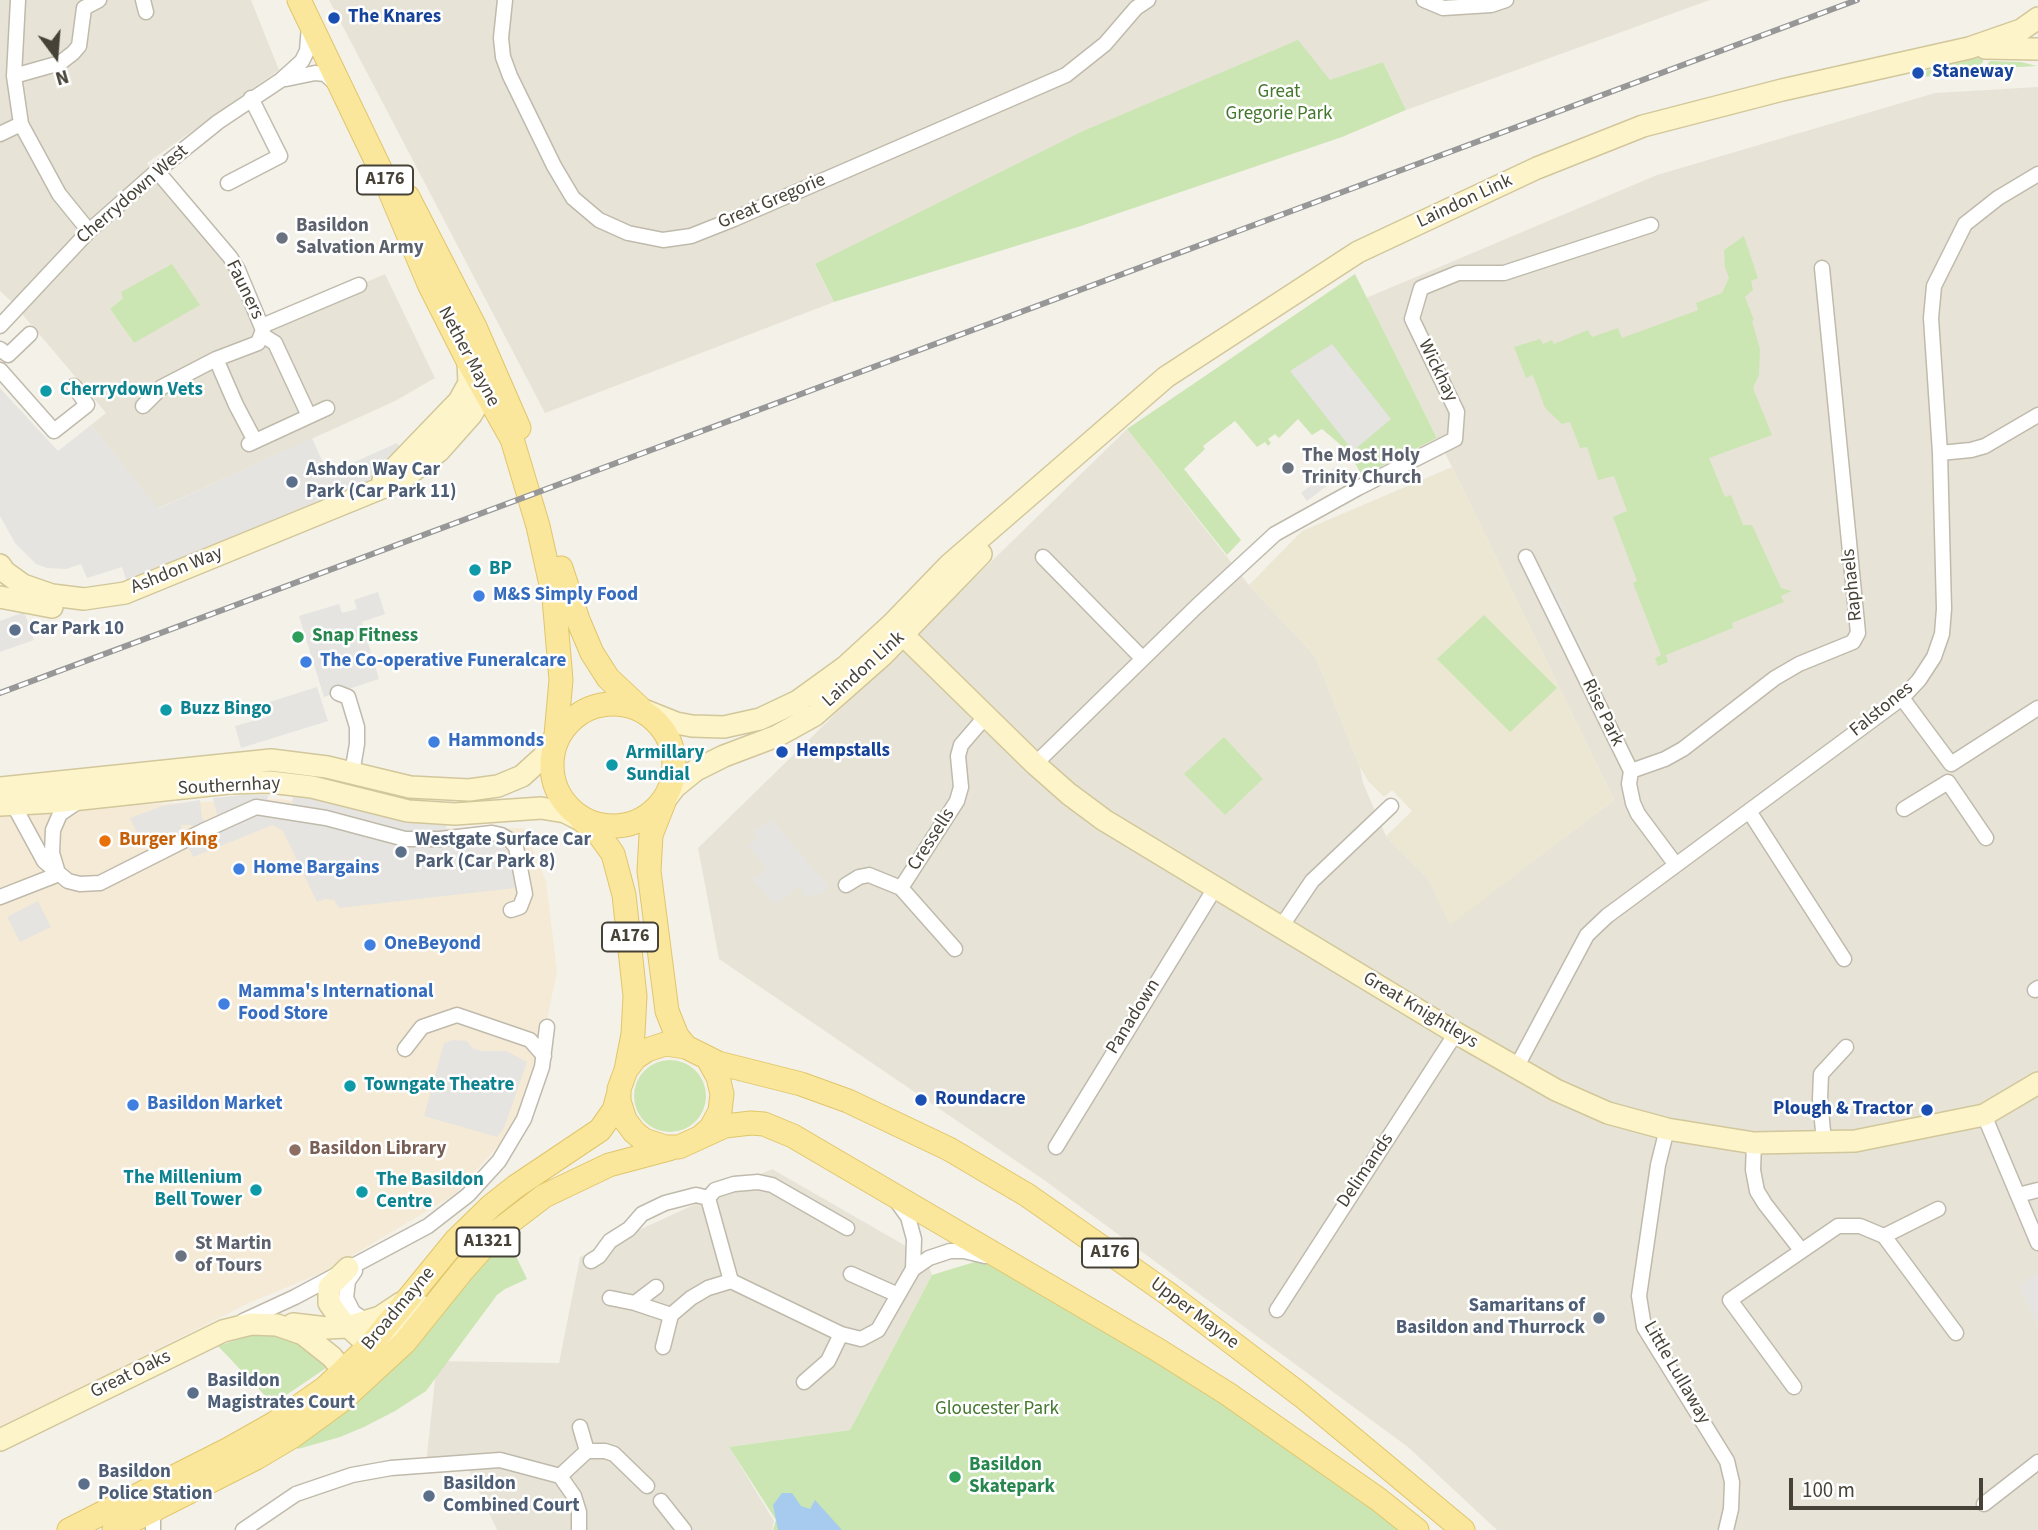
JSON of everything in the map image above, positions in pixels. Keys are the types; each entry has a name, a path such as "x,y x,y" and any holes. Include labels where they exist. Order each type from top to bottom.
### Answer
{"main road":[{"name":"Nether Mayne","path":"306,6 429,284 512,439 523,471 554,598 561,680 556,735"},
{"name":"Nether Mayne","path":"306,6 480,337 515,416 566,585 585,638 608,678 641,709"},
{"path":"556,735 571,719 590,707 617,703 641,709"},
{"name":"A176","path":"641,709 658,724 671,746 672,782 651,835 649,871 667,1011 677,1036 686,1047"},
{"name":"A176","path":"556,735 552,754 555,783 564,803 598,833 613,854 624,895 635,996 633,1034 619,1101 625,1120 634,1132 654,1144 689,1142"},
{"path":"579,819 603,825 626,824 650,813 665,800"},
{"path":"623,1079 635,1058 647,1050 665,1044 686,1047"},
{"name":"Upper Mayne","path":"686,1047 731,1067 801,1084 848,1101 927,1138 993,1174 1146,1278 1246,1352 1463,1530"},
{"path":"689,1142 711,1128 720,1111 722,1094 718,1077 708,1059"},
{"name":"Broadmayne","path":"69,1530 255,1435 290,1414 344,1372 371,1344 456,1240 491,1206 600,1130 614,1110 623,1079"},
{"path":"689,1142 725,1126 751,1123 764,1124 793,1136 1158,1350 1228,1394 1349,1478 1417,1530"},
{"name":"Broadmayne","path":"115,1530 274,1447 341,1401 405,1342 481,1249 523,1211 562,1186 609,1165 689,1142"}],"street":[{"path":"18,0 14,75 21,124 59,194 89,230"},
{"path":"14,75 60,63 73,53 79,46 84,8 99,0"},
{"name":"Great Gregorie","path":"505,0 501,38 503,57 554,166 573,198 599,220 628,233 663,240 691,236 734,219 1066,75 1105,44 1137,3"},
{"path":"1424,0 1443,8 1491,5 1506,0"},
{"name":"Cherrydown West","path":"0,326 89,230 157,171 251,98 281,80 302,61 307,51 310,32 306,6"},
{"name":"Laindon Link","path":"641,709 667,720 692,726 724,727 760,719 798,701 897,629 984,551 1030,496 1062,466 1166,377 1358,252 1537,168 1643,127 1782,90 1969,48 2021,30 2038,18"},
{"name":"Laindon Link","path":"1969,48 2038,49"},
{"name":"Cherrydown West","path":"281,80 303,74 325,74 333,80 347,100"},
{"path":"228,183 280,156 251,98"},
{"path":"0,134 21,124"},
{"name":"Fauners","path":"143,406 162,387 216,359 258,343 262,331 230,257 157,171"},
{"name":"Falstones","path":"1516,1068 1587,934 1902,698 1919,680 1934,657 1942,634 1944,609 1940,453 1931,318 1934,286 1965,224 1998,198 2038,174"},
{"name":"Wickhay","path":"1035,764 1142,658 1275,534 1455,439 1457,412 1412,318 1420,288 1458,273 1504,273 1651,225"},
{"path":"437,257 447,295 482,369 485,392"},
{"name":"Raphaels","path":"1631,771 1665,759 1683,749 1775,678 1799,664 1853,642 1858,632 1822,268"},
{"path":"309,416 275,343 262,331 359,285"},
{"path":"3,356 30,334"},
{"path":"216,359 251,443 327,408"},
{"name":"Ashdon Way","path":"355,498 384,479 453,410 469,383 468,361"},
{"path":"0,370 54,431 87,405 74,386"},
{"name":"Ashdon Way","path":"0,565 23,585 52,595 84,599 125,593 389,485 424,464 439,450 471,415 485,392"},
{"path":"471,415 486,407 499,415"},
{"path":"1940,453 1985,446 2038,415"},
{"path":"1043,557 1142,658"},
{"name":"Rise Park","path":"1526,557 1631,771 1629,784 1638,814 1676,865"},
{"path":"0,597 55,608 72,608 97,604 125,593"},
{"name":"Laindon Link","path":"665,800 696,770 777,736 815,715 845,690 897,629"},
{"name":"Great Knightleys","path":"897,629 1035,764 1104,820 1456,1034 1556,1090 1608,1113 1667,1129 1754,1143 1855,1141 1984,1115 2038,1083"},
{"path":"346,693 358,735 352,773"},
{"path":"1902,698 1951,764 1948,782 1986,838"},
{"path":"1951,764 2038,708"},
{"name":"Cressells","path":"901,888 957,802 961,787 958,756 961,745 986,716"},
{"name":"Southernhay","path":"4,799 26,786 271,760 309,764 427,789 484,789 511,781 533,767 543,757 556,735"},
{"name":"Southernhay","path":"352,773 356,784 362,788 411,804 455,814"},
{"name":"Southernhay","path":"4,799 91,798 229,783 279,782 312,787 408,811 455,814 541,808 565,812 579,819"},
{"path":"1904,809 1948,782"},
{"path":"59,874 54,863 51,841 56,822 66,809 91,798"},
{"path":"4,799 38,852 68,881 80,884 100,883 210,827 257,807 326,818 405,839 440,839 492,833 510,840 516,848 521,868 525,894 520,907 511,910"},
{"path":"1281,927 1312,881 1391,806"},
{"path":"1749,811 1844,959"},
{"path":"0,897 59,874"},
{"name":"Cressells","path":"846,885 859,877 869,875 901,888 955,949"},
{"name":"Panadown","path":"1056,1147 1215,888"},
{"path":"405,1049 422,1027 457,1015 530,1040 544,1056"},
{"path":"223,1331 295,1297 428,1226 485,1177 510,1144 524,1119 535,1092 544,1056 547,1027"},
{"name":"Delimands","path":"1277,1310 1456,1034"},
{"path":"1824,1142 1820,1099 1821,1074 1846,1047"},
{"path":"1984,1115 2038,1243"},
{"name":"Little Lullaway","path":"1667,1129 1658,1165 1639,1296 1644,1327 1727,1461 1732,1496 1726,1530"},
{"path":"1754,1143 1753,1170 1757,1191 1801,1250"},
{"path":"708,1198 715,1190 724,1186 758,1182 772,1185 847,1228"},
{"path":"663,1347 671,1315 708,1288 731,1281 841,1334 861,1339 875,1333 913,1269 914,1239 908,1217 884,1190"},
{"path":"2018,1195 2038,1190"},
{"path":"591,1261 599,1256 610,1241 629,1229 642,1214 665,1203 696,1195 708,1198"},
{"path":"708,1198 731,1281"},
{"path":"1884,1236 1938,1209"},
{"path":"1794,1387 1730,1300 1838,1226 1860,1226 1884,1236 1956,1334"},
{"path":"348,1268 332,1282 328,1292 331,1307 360,1339 371,1344 381,1344 397,1334 447,1279 481,1249"},
{"path":"372,1320 362,1318 354,1312 346,1298 346,1286 356,1269 381,1251"},
{"path":"913,1269 940,1253 964,1251 985,1256 1025,1272"},
{"path":"851,1274 898,1295"},
{"path":"635,1303 656,1287"},
{"name":"Great Oaks","path":"0,1440 223,1331 266,1323 347,1327 372,1320 397,1307 416,1289"},
{"path":"610,1298 671,1315"},
{"name":"Great Oaks","path":"266,1323 289,1327 303,1334 332,1357 344,1372"},
{"path":"804,1382 828,1361 841,1334"},
{"path":"341,1401 348,1389 344,1372"},
{"path":"580,1427 587,1451"},
{"path":"559,1476 587,1451 605,1451 614,1454 647,1486"},
{"path":"243,1530 296,1494 352,1475 391,1468 500,1460 559,1476 574,1496 579,1512 579,1530"},
{"path":"1984,1504 2038,1462"},
{"path":"661,1501 684,1530"},
{"path":"153,1530 153,1518 164,1505"},
{"path":"115,1530 134,1527 141,1530"}],"shaded area":[{"path":"0,0 251,0 279,70 147,163 233,267 255,330 385,274 435,378 395,401 157,509 91,425 106,413 0,291","holes":["123,298 134,343 110,309"]},
{"path":"329,0 1710,0 1406,110 1383,62 815,265 834,302 545,413"},
{"path":"2038,87 2038,1530 1497,1530 1408,1447 1044,1180 719,959 698,848 1127,429 1249,585 1316,657 1360,767 1363,783 1386,836 1428,878 1450,924 1614,800 1452,467 1366,298 1657,175 1935,93"},
{"path":"1332,344 1391,419 1353,451 1290,371"},
{"name":"Ashdon Way Car Park (Car Park 11)","path":"0,388 58,451 91,425 158,509 312,438 328,474 397,443 405,453 356,488 128,585 122,567 87,578 81,564 66,569 47,568 36,564 15,543 0,516"},
{"path":"1335,467 1341,475 1307,501 1301,493"},
{"path":"1452,467 1614,800 1450,925 1428,878 1386,836 1412,811 1392,790 1384,797 1368,781 1316,657 1249,585 1302,531"},
{"path":"1552,582 1587,660 1582,667 1548,590"},
{"path":"378,592 385,614 362,622 379,679 324,697 299,616 339,604 342,613 357,609 354,600"},
{"name":"Car Park 10","path":"24,612 34,640 0,652 0,621"},
{"name":"Buzz Bingo","path":"317,687 328,721 241,748 235,726 267,717 263,704"},
{"name":"Westgate Surface Car Park (Car Park 8)","path":"268,795 267,804 292,807 293,795 405,821 446,824 447,846 491,841 501,843 511,856 515,888 339,908 334,900 317,902 283,831 273,825 193,857 183,836 192,829 191,825 181,825 183,834 144,848 130,818 163,806 200,800 202,818 206,823 218,819 213,798"},
{"path":"281,799 427,828 524,828 546,881 557,971 544,1035 530,1084 509,1134 454,1195 328,1270 249,1303 0,1428 0,810"},
{"path":"771,819 829,887 821,894 806,896 798,886 779,902 773,903 752,880 767,868 748,846 758,838 753,832"},
{"path":"38,901 51,927 20,942 7,917"},
{"path":"453,1040 467,1041 472,1048 482,1051 506,1051 527,1062 504,1128 497,1137 424,1116 444,1043"},
{"path":"772,1169 925,1257 932,1275 850,1430 729,1447 774,1521 772,1530 497,1530 470,1472 459,1461 426,1465 437,1361 559,1363 580,1257"},
{"path":"2036,1273 2038,1277 2038,1327 2019,1286"}],"green space":[{"name":"Great Gregorie Park","path":"1298,40 1330,80 1383,62 1406,110 1342,137 1081,226 834,302 815,264 1083,131"},
{"path":"1983,57 1983,62 1974,71 1924,77 1923,72 1960,59"},
{"path":"1990,61 2021,62 2037,66 1983,69"},
{"path":"1744,236 1758,278 1751,281 1753,290 1745,297 1754,320 1752,321 1760,349 1759,375 1753,388 1772,435 1709,458 1725,497 1731,495 1743,525 1752,525 1781,588 1792,591 1781,596 1784,602 1732,623 1733,628 1666,655 1668,662 1658,666 1655,658 1661,655 1633,583 1637,581 1613,517 1627,511 1614,476 1598,480 1587,447 1580,448 1570,422 1562,424 1545,408 1533,375 1526,378 1514,347 1540,339 1543,344 1552,340 1554,344 1588,330 1592,337 1618,328 1622,338 1698,310 1696,303 1722,293 1729,278 1724,250"},
{"path":"172,264 200,305 134,343 110,309 123,298 121,292"},
{"path":"1355,274 1437,438 1362,476 1349,452 1322,429 1312,435 1298,419 1279,438 1275,434 1268,439 1271,443 1268,446 1265,442 1257,447 1235,421 1203,446 1205,449 1184,469 1241,540 1227,555 1127,429"},
{"path":"1484,615 1557,688 1510,732 1437,659"},
{"path":"1224,737 1263,779 1225,815 1184,774"},
{"path":"670,1060 690,1066 700,1076 706,1096 700,1116 690,1126 670,1132 650,1126 640,1116 634,1096 640,1076 650,1066"},
{"path":"512,1226 514,1252 527,1279 497,1295 426,1391 364,1427 298,1449 292,1440"},
{"name":"Gloucester Park","path":"981,1260 1153,1353 1406,1530 773,1530 776,1520 729,1447 850,1430 932,1275"},
{"path":"261,1332 302,1341 329,1366 273,1404 218,1346"}],"water":[{"path":"782,1493 792,1493 801,1506 810,1509 815,1500 842,1530 778,1530 773,1505"}],"railway":[{"path":"0,693 1857,0"}],"place":[{"name":"The Knares","path":"334,18"},
{"name":"Staneway","path":"1918,73"},
{"name":"Basildon Salvation Army","path":"282,238"},
{"name":"Cherrydown Vets","path":"46,391"},
{"name":"The Most Holy Trinity Church","path":"1288,468"},
{"name":"Ashdon Way Car Park (Car Park 11)","path":"292,482"},
{"name":"BP","path":"475,570"},
{"name":"M&S Simply Food","path":"479,596"},
{"name":"Car Park 10","path":"15,630"},
{"name":"Snap Fitness","path":"298,637"},
{"name":"The Co-operative Funeralcare","path":"306,662"},
{"name":"Buzz Bingo","path":"166,710"},
{"name":"Hammonds","path":"434,742"},
{"name":"Hempstalls","path":"782,752"},
{"name":"Armillary Sundial","path":"612,765"},
{"name":"Burger King","path":"105,841"},
{"name":"Westgate Surface Car Park (Car Park 8)","path":"401,852"},
{"name":"Home Bargains","path":"239,869"},
{"name":"OneBeyond","path":"370,945"},
{"name":"Mamma's International Food Store","path":"224,1004"},
{"name":"Towngate Theatre","path":"350,1086"},
{"name":"Roundacre","path":"921,1100"},
{"name":"Basildon Market","path":"133,1105"},
{"name":"Plough & Tractor","path":"1927,1110"},
{"name":"Basildon Library","path":"295,1150"},
{"name":"The Millenium Bell Tower","path":"256,1190"},
{"name":"The Basildon Centre","path":"362,1192"},
{"name":"St Martin of Tours","path":"181,1256"},
{"name":"Samaritans of Basildon and Thurrock","path":"1599,1318"},
{"name":"Basildon Magistrates Court","path":"193,1393"},
{"name":"Basildon Skatepark","path":"955,1477"},
{"name":"Basildon Police Station","path":"84,1484"},
{"name":"Basildon Combined Court","path":"429,1496"}]}
